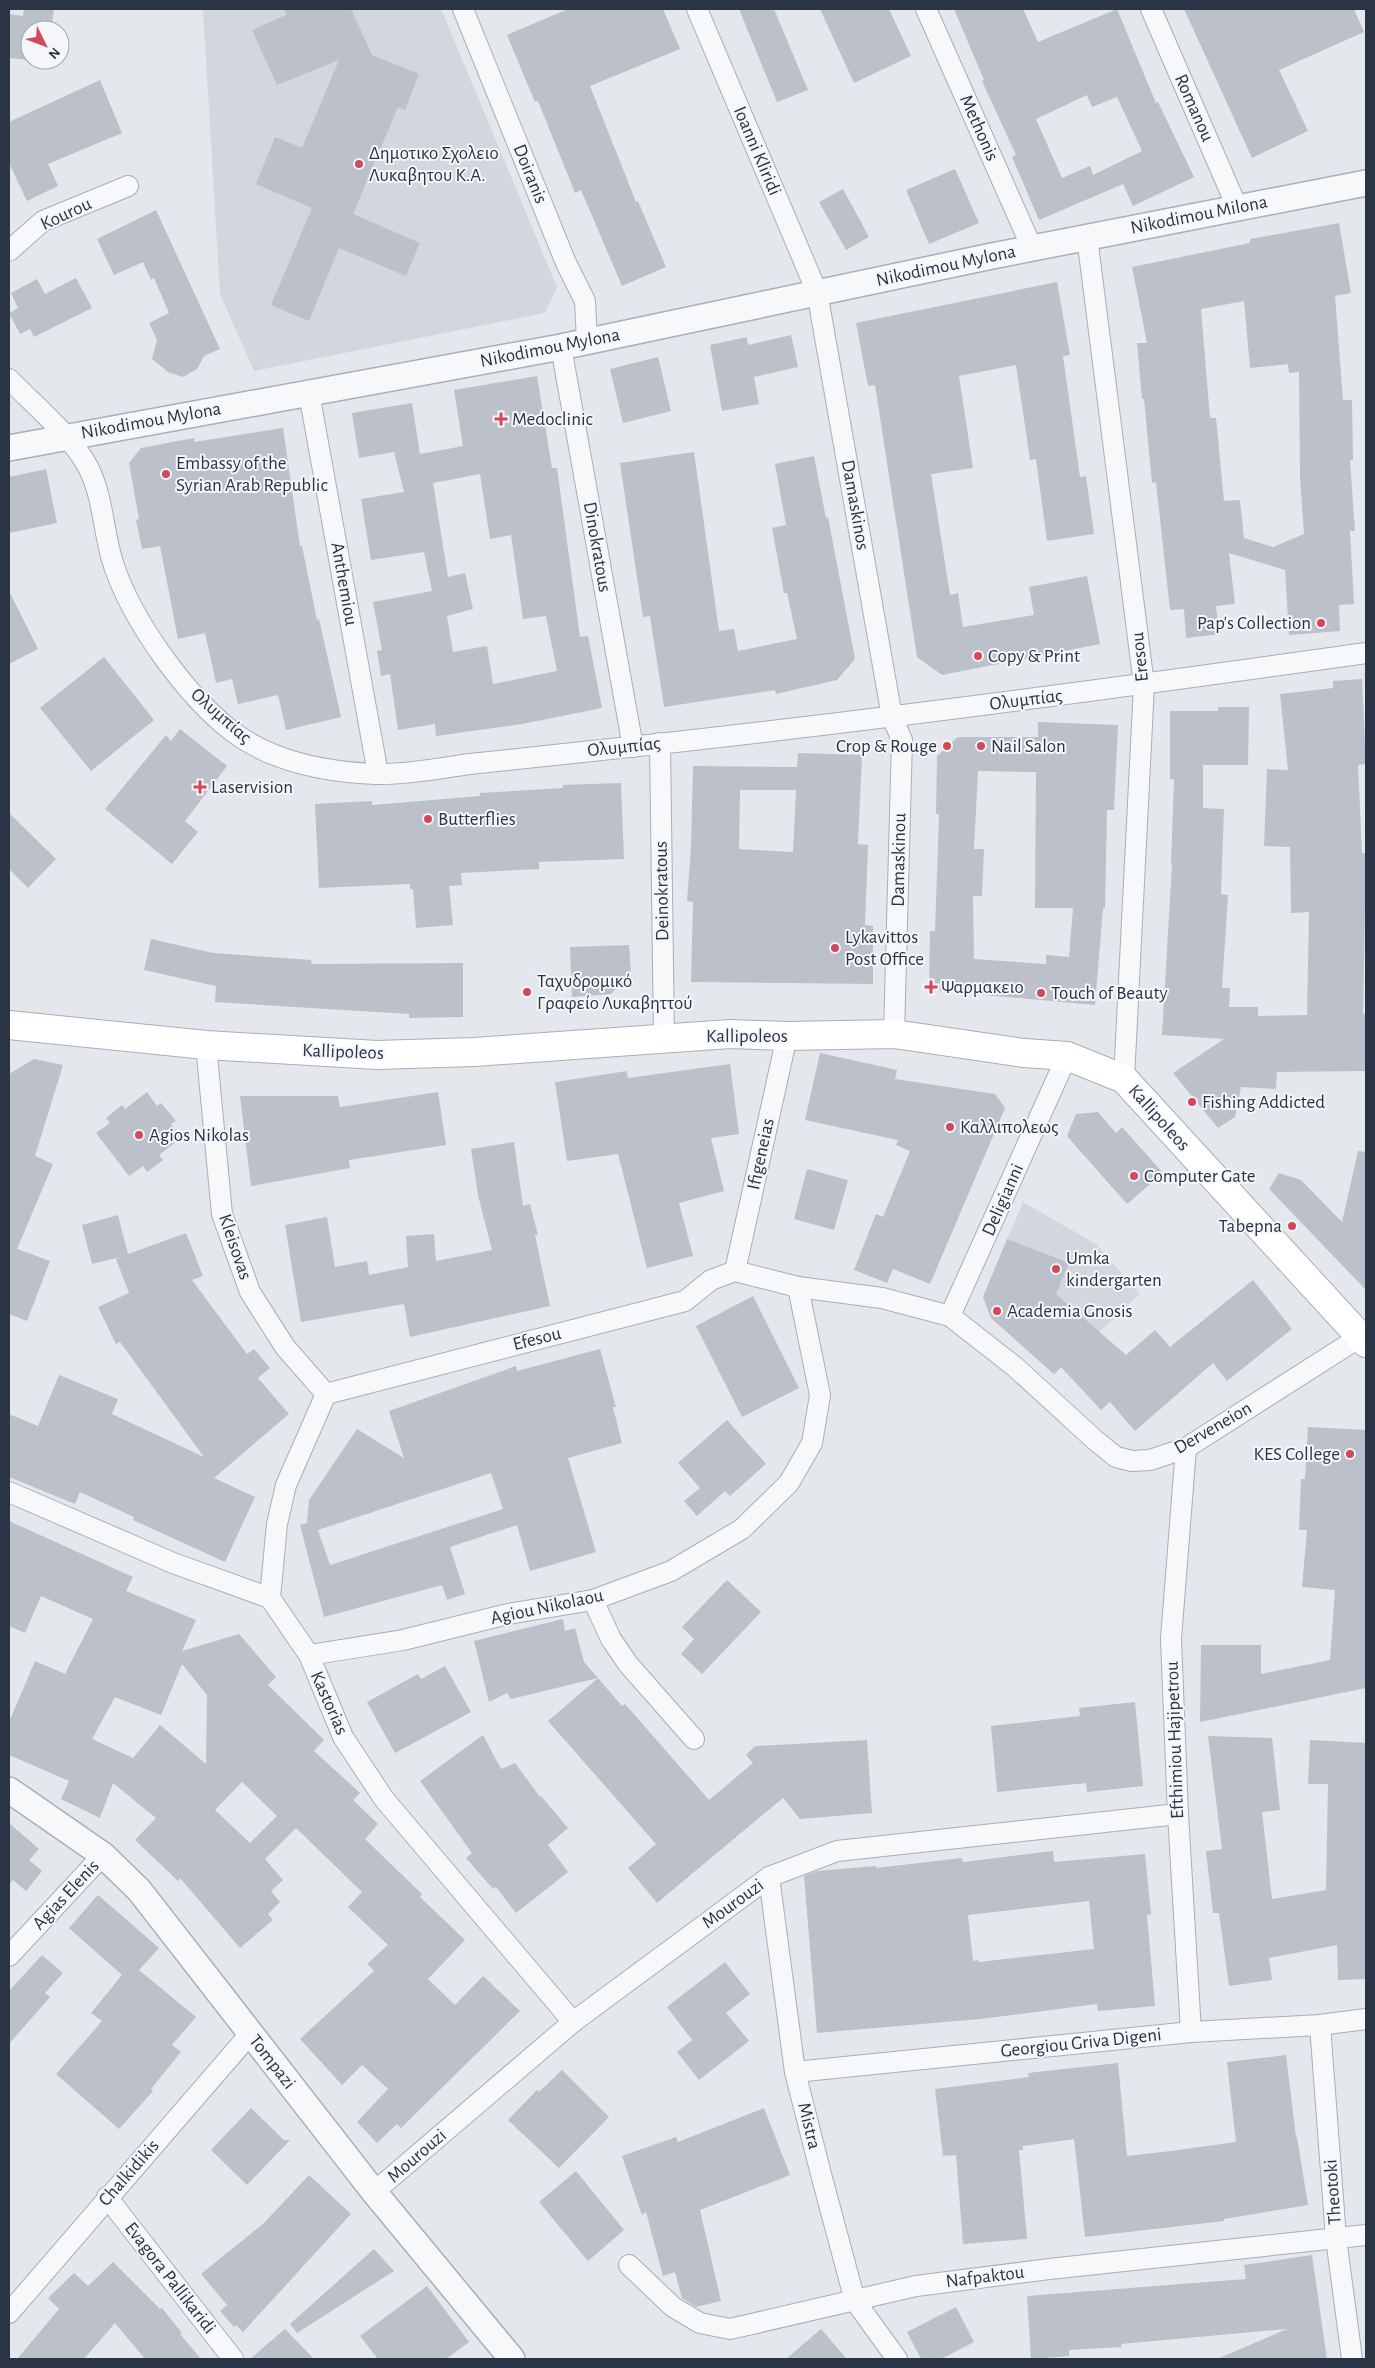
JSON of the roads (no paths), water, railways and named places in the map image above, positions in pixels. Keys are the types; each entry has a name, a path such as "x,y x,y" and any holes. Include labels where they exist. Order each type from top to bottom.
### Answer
{"main road":[{"name":"Kallipoleos","path":"9,1025 206,1045 377,1055 474,1052 730,1034 787,1036 894,1034 1024,1053 1067,1056 1124,1079 1363,1340"}],"street":[{"name":"Doiranis","path":"463,9 566,263 585,301 587,341"},
{"name":"Ioanni Kliridi","path":"697,9 817,292"},
{"name":"Methonis","path":"926,9 1032,248"},
{"name":"Romanou","path":"1151,9 1237,207"},
{"name":"Nikodimou Milona","path":"1032,248 1366,183"},
{"name":"Kourou","path":"9,251 43,221 128,186"},
{"name":"Eresou","path":"1087,237 1144,684 1124,1079"},
{"name":"Nikodimou Mylona","path":"64,436 561,347 1032,248"},
{"name":"Damaskinos","path":"817,292 892,718"},
{"name":"Dinokratous","path":"561,347 633,747"},
{"name":"Ολυμπίας","path":"9,378 64,436 88,467 100,501 114,566 132,605 160,652 191,693 232,730 258,748 279,757 325,769 378,774 633,747 892,718 1366,653"},
{"name":"Anthemiou","path":"309,393 378,774"},
{"path":"9,448 64,436"},
{"name":"Damaskinou","path":"892,718 902,740 894,1034"},
{"name":"Deinokratous","path":"660,743 664,1039"},
{"name":"Ifigeneias","path":"736,1271 787,1036"},
{"name":"Kleisovas","path":"206,1045 222,1214 250,1292 285,1347 326,1394"},
{"name":"Deligianni","path":"950,1316 1067,1056"},
{"path":"736,1271 798,1286 882,1298 950,1316"},
{"name":"Efesou","path":"326,1394 685,1301 712,1280 736,1271"},
{"name":"Agiou Nikolaou","path":"309,1655 403,1640 508,1614 593,1600 671,1571 742,1529 790,1483 812,1443 820,1396 798,1286"},
{"name":"Derveneion","path":"950,1316 1014,1366 1094,1440 1116,1456 1132,1461 1150,1460 1186,1448 1363,1340"},
{"path":"9,1492 173,1563 270,1598 277,1524 286,1485 326,1394"},
{"name":"Efthimiou Hajipetrou","path":"1186,1448 1171,1639 1178,1814 1191,2032"},
{"name":"Kastorias","path":"270,1598 309,1655 343,1737 384,1799 573,2022"},
{"path":"593,1600 611,1639 628,1664 694,1739"},
{"name":"Tompazi","path":"9,1790 103,1855 139,1890 374,2192 512,2359"},
{"name":"Mourouzi","path":"374,2192 573,2022 769,1877 836,1851 1178,1814"},
{"name":"Agias Elenis","path":"9,1956 103,1855"},
{"name":"Mistra","path":"769,1877 795,2072 855,2301 897,2359"},
{"name":"Georgiou Griva Digeni","path":"795,2072 1191,2032 1320,2025 1366,2018"},
{"name":"Theotoki","path":"1320,2025 1336,2238 1352,2359"},
{"name":"Chalkidikis","path":"9,2313 107,2197 250,2034"},
{"name":"Evagora Pallikaridi","path":"107,2197 233,2359"},
{"name":"Nafpaktou","path":"629,2265 673,2307 700,2323 730,2329 916,2286 1049,2269 1366,2235"}],"place":[{"name":"Δημοτικο Σχολειο Λυκαβητου Κ.Α.","path":"359,164"},
{"name":"Medoclinic","path":"501,419"},
{"name":"Embassy of the Syrian Arab Republic","path":"166,474"},
{"name":"Pap's Collection","path":"1321,623"},
{"name":"Copy & Print","path":"978,656"},
{"name":"Crop & Rouge","path":"947,746"},
{"name":"Nail Salon","path":"981,746"},
{"name":"Laservision","path":"200,787"},
{"name":"Butterflies","path":"428,819"},
{"name":"Lykavittos Post Office","path":"835,948"},
{"name":"Ψαρμακειο","path":"931,987"},
{"name":"Ταχυδρομικό Γραφείο Λυκαβηττού","path":"527,992"},
{"name":"Touch of Beauty","path":"1041,993"},
{"name":"Fishing Addicted","path":"1192,1102"},
{"name":"Καλλιπολεως","path":"950,1127"},
{"name":"Agios Nikolas","path":"139,1135"},
{"name":"Computer Gate","path":"1134,1176"},
{"name":"Tabepna","path":"1292,1226"},
{"name":"Umka kindergarten","path":"1056,1269"},
{"name":"Academia Gnosis","path":"997,1311"},
{"name":"KES College","path":"1350,1454"}]}
